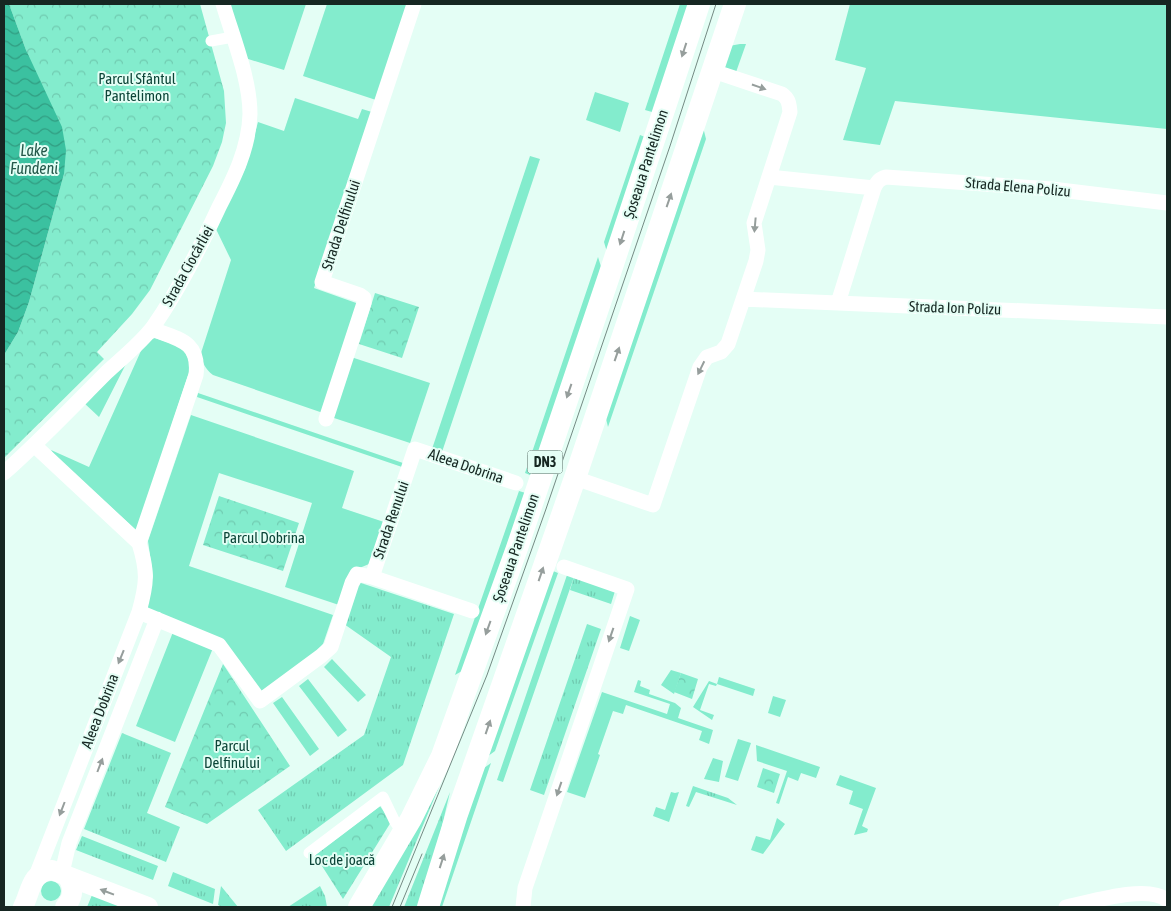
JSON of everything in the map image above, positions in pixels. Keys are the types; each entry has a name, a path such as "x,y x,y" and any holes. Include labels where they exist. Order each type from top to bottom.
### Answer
{"main road":[{"name":"Șoseaua Pantelimon","path":"359,907 403,833 442,756 603,294 699,4"},
{"name":"DN3","path":"429,906 458,814 575,478 735,4"},
{"path":"32,896 48,870 56,870 148,907"},
{"path":"65,875 71,882 72,892 72,898 65,907"}],"street":[{"name":"Strada Ciocârliei","path":"4,473 152,329 210,227 242,156 249,122 249,97 223,4"},
{"name":"Strada Delfinului","path":"326,419 364,298 322,282 414,4"},
{"path":"211,41 233,37"},
{"path":"575,478 653,505 700,367 707,357 721,352 728,344 756,261 758,250 754,223 790,112 787,98 782,94 713,71"},
{"path":"769,177 874,188 838,302"},
{"name":"Strada Elena Polizu","path":"874,188 881,179 886,177 1052,189 1167,203"},
{"name":"Strada Ion Polizu","path":"743,299 1167,317"},
{"path":"34,445 139,543 196,375 197,364 190,346 184,341 152,329"},
{"name":"Aleea Dobrina","path":"415,449 516,483"},
{"name":"Strada Renului","path":"415,449 372,577 472,611"},
{"name":"Aleea Dobrina","path":"32,896 139,612 146,575 145,562 139,543"},
{"path":"523,907 525,888 627,589 564,567"},
{"path":"139,612 219,645 260,701 327,650 332,642 354,578 358,574 372,577"},
{"name":"Aleea Dobrina","path":"65,875 69,843 158,619"},
{"path":"309,853 383,797 395,822 403,833"},
{"path":"1066,907 1147,893 1167,900"}],"green space":[{"name":"Parcul Sfântul Pantelimon","path":"9,4 200,4 224,91 226,123 222,142 213,166 150,290 132,314 97,352 104,359 4,458 4,355 18,332 29,302 64,174 26,50"},
{"path":"230,4 306,4 284,70 245,58"},
{"path":"327,4 408,4 376,100 303,76"},
{"path":"680,4 695,4 659,114 645,110"},
{"path":"850,4 1167,4 1167,129 895,101 880,145 843,140 866,68 835,60"},
{"path":"746,44 735,75 717,69 729,46"},
{"path":"595,92 629,103 620,132 586,120"},
{"path":"295,98 358,119 362,109 372,112 314,288 359,304 323,413 213,375 204,365 201,353 231,260 215,227 245,169 258,122 284,131"},
{"path":"701,119 706,139 608,427 603,406"},
{"path":"640,135 650,139 609,259 604,242"},
{"path":"530,156 540,159 442,452 432,449"},
{"path":"598,257 604,276 535,477 525,473"},
{"path":"375,293 419,307 402,358 359,344"},
{"path":"155,338 179,346 185,351 191,366 137,531 54,455 51,450 89,467 144,344"},
{"path":"351,357 430,383 410,443 331,417"},
{"path":"129,358 99,417 83,402"},
{"path":"198,393 403,463 402,467 197,397"},
{"path":"191,415 354,471 342,508 384,522 369,564 350,572 339,605 285,587 312,503 219,473 189,566 333,615 323,644 318,650 260,693 222,639 144,607 153,576 148,541"},
{"path":"519,491 529,494 469,667 455,675"},
{"name":"Parcul Dobrina","path":"219,496 299,523 283,571 203,545"},
{"path":"548,569 558,573 495,751 480,762"},
{"path":"567,575 574,577 503,782 497,780"},
{"path":"574,577 615,591 611,604 570,590"},
{"path":"358,582 454,614 403,765 286,851 258,810 364,735 391,657 344,624"},
{"path":"630,616 640,620 629,651 620,648"},
{"path":"587,624 601,629 544,795 530,790"},
{"path":"173,632 213,648 175,742 136,726"},
{"path":"332,659 366,695 358,702 324,667"},
{"name":"Parcul Delfinului","path":"223,664 290,766 207,824 165,807"},
{"path":"671,670 681,673 674,694 661,685"},
{"path":"681,673 698,679 692,699 674,692"},
{"path":"719,677 755,689 753,696 717,684"},
{"path":"308,679 347,730 338,737 299,686"},
{"path":"638,680 641,681 640,686 650,690 649,694 675,703 681,708 678,718 713,730 709,744 699,740 702,731 626,705 623,714 613,711 585,798 567,792 602,692 667,714 670,704 634,692"},
{"path":"709,681 717,684 716,686 709,684 700,710 714,715 712,720 693,707"},
{"path":"773,696 786,700 780,717 768,713"},
{"path":"282,697 319,749 310,756 273,703"},
{"path":"122,733 171,753 147,813 180,827 166,862 84,829"},
{"path":"738,739 751,743 738,781 725,777"},
{"path":"756,745 820,767 816,778 801,773 798,781 788,777 779,804 776,803 787,771 757,761"},
{"path":"713,758 723,761 719,782 704,779"},
{"path":"491,763 442,907 436,907 477,773"},
{"path":"763,768 780,774 774,793 757,787"},
{"path":"840,775 876,788 862,826 868,829 867,832 854,835 863,809 849,804 853,791 836,785"},
{"path":"693,786 728,798 737,805 696,792 689,807 686,806"},
{"path":"439,787 389,907 365,907"},
{"path":"450,792 423,907 404,907"},
{"path":"671,792 679,792 669,822 653,816 656,807 665,810"},
{"name":"Loc de joacă","path":"380,806 391,822 343,899 315,855"},
{"path":"777,818 785,824 763,854 751,850 756,836 770,840"},
{"path":"82,836 158,866 153,880 76,850"},
{"path":"173,872 215,889 213,904 168,886"},
{"path":"51,881 58,884 61,891 58,898 51,901 44,898 41,891 44,884"},
{"path":"221,886 238,907 218,905"},
{"path":"320,886 325,896 327,907 288,907"},
{"path":"92,895 124,907 87,907"}],"water":[{"name":"Lake Fundeni","path":"4,4 9,4 26,50 62,127 66,150 64,174 29,302 18,332 4,355"}],"tram line":[{"path":"392,907 487,675 670,146 716,4"},
{"path":"400,907 422,854"}]}
